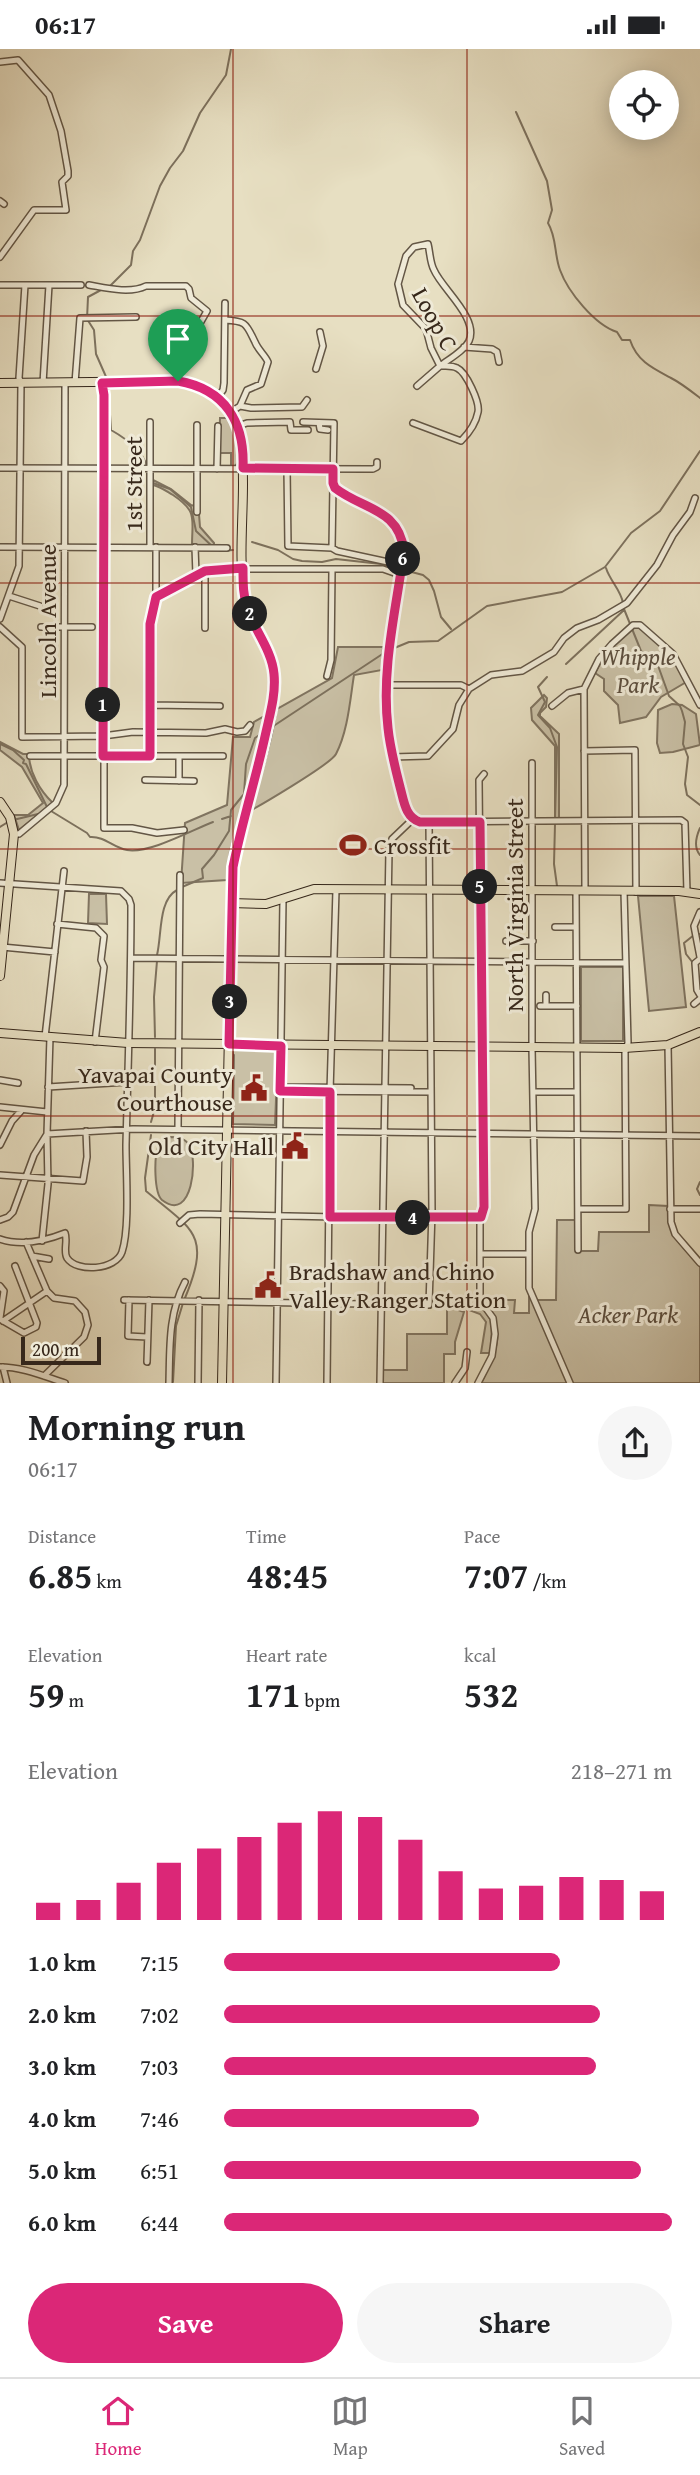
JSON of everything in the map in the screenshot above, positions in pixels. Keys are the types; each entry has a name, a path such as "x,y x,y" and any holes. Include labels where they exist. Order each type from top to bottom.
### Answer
{"main road":[{"path":"0,383 20,380 65,383 178,381 200,386 231,412 238,426 243,448 243,586 248,610 273,664 275,689 233,867 222,1383"},
{"path":"0,802 11,821 14,834 0,976"},
{"path":"232,903 279,901 309,890 636,891 700,894"},
{"path":"0,1033 128,1043 626,1048 668,1045 700,1032"}],"street":[{"path":"0,62 18,60 49,95 60,128 68,176 62,182 66,210 34,210 0,257"},
{"name":"Loop C","path":"428,244 433,270 465,314 470,333 464,347 440,366 426,329 403,305 398,284 406,256 414,247 428,244"},
{"path":"0,285 85,285 115,289 186,286 191,298 207,311 195,332 187,338 178,381"},
{"path":"0,619 19,569 20,380 24,285"},
{"path":"43,380 49,285"},
{"path":"217,398 225,383 225,303"},
{"path":"75,383 80,318 136,317"},
{"path":"225,320 241,322 248,327 268,362 261,384 247,390 240,405 231,412"},
{"path":"316,369 323,346 320,332"},
{"path":"464,347 492,349 497,352 499,362"},
{"path":"413,423 461,441 476,420 478,404 463,374 455,367 440,366 416,386"},
{"name":"Lincoln Avenue","path":"14,834 23,831 60,797 64,785 65,383"},
{"path":"102,383 104,828 132,828 157,833 184,830"},
{"path":"240,405 251,408 302,407 307,400"},
{"name":"1st Street","path":"150,422 148,468 156,597 150,624 150,756"},
{"path":"238,426 247,423 290,422 291,430 310,430 334,423 332,548"},
{"path":"303,422 328,430"},
{"path":"197,425 197,512"},
{"path":"217,469 218,426"},
{"path":"0,468 373,469 377,467 377,462"},
{"path":"287,469 287,543 290,547 332,548 401,569"},
{"path":"333,483 339,491 377,510 394,524 403,543 388,656 387,719 392,757 403,799 413,819"},
{"path":"392,757 423,757 433,752 453,729 459,705 469,689 491,675 522,671 554,652 577,628 627,603 657,565 673,535 690,512 695,498"},
{"path":"0,547 227,548"},
{"path":"195,547 196,575"},
{"path":"156,597 205,571 243,568 401,569"},
{"path":"327,676 331,660 332,569"},
{"path":"205,571 205,628"},
{"path":"9,596 40,606"},
{"path":"578,1250 576,927 584,821 584,689 599,659 622,634 637,624 673,654 700,705"},
{"path":"0,627 22,647 22,737 103,736 150,732 206,733 225,729 237,732 245,731 250,725"},
{"path":"41,627 92,627"},
{"path":"386,685 461,685 469,689"},
{"path":"552,706 568,693 584,689"},
{"path":"150,705 220,706"},
{"path":"584,751 635,750 636,891"},
{"path":"30,756 223,756"},
{"path":"179,756 179,781"},
{"name":"North Virginia Street","path":"532,763 535,1209 529,1232 529,1289 570,1383"},
{"path":"478,1383 492,1356 495,1330 492,1315 480,1300 481,1217 484,1207 479,780 484,775"},
{"path":"145,780 194,781"},
{"path":"413,819 429,822 681,820 685,823 687,892"},
{"path":"380,1383 389,846 392,839 413,819"},
{"path":"148,1337 128,1336 126,1300 429,1305 429,822"},
{"path":"42,1241 47,1179 48,1037 64,871"},
{"path":"178,1129 180,875"},
{"path":"0,883 121,891 131,905 124,1236 120,1256 107,1265 81,1267 66,1257 65,1233 42,1241 26,1242 0,1238"},
{"path":"327,1383 330,1089 336,890"},
{"path":"578,1209 626,1209 627,972 624,891"},
{"path":"276,1383 282,960 279,901"},
{"path":"694,1004 700,997 695,963 700,958 694,926 700,912"},
{"path":"57,924 96,928 104,936 101,960 104,967 95,1042"},
{"path":"555,927 576,927"},
{"path":"506,941 533,941"},
{"path":"2,947 55,952"},
{"path":"131,958 625,963"},
{"path":"546,995 543,1006 577,1006"},
{"path":"668,1045 670,1209 675,1234 700,1263"},
{"path":"0,1080 18,1083"},
{"path":"48,1087 127,1082"},
{"path":"280,1089 431,1090"},
{"path":"534,1092 578,1092"},
{"path":"0,1107 47,1112"},
{"path":"0,1145 12,1121 21,1111"},
{"path":"47,1134 178,1129 700,1136"},
{"path":"0,1175 83,1181 87,1157 86,1131"},
{"path":"1,1220 13,1212 25,1177 47,1134"},
{"path":"670,1209 700,1209"},
{"path":"180,1223 192,1214 481,1217"},
{"path":"26,1242 47,1291 54,1298 75,1301 85,1312 88,1325 84,1337 44,1376"},
{"path":"480,1254 529,1254"},
{"path":"32,1256 48,1259"},
{"path":"0,1320 24,1333 37,1323 16,1267"},
{"path":"169,1383 171,1326 185,1282"},
{"path":"0,1286 4,1291 0,1320"},
{"path":"0,1320 7,1320 47,1291"},
{"path":"147,1362 149,1300"},
{"path":"198,1383 199,1300"},
{"path":"455,1383 465,1368 467,1352"},
{"path":"7,1383 2,1367 23,1369 34,1375 65,1383"},
{"path":"34,1375 36,1383"}],"green space":[{"path":"220,418 230,418 236,430 239,461 235,466 231,466 231,453 219,453"},
{"path":"153,480 195,506 200,527 214,546 192,545 193,522 187,506 153,485"},
{"name":"Whipple Park","path":"634,627 643,629 659,640 673,656 688,681 661,697 646,717 620,723 618,705 604,691 604,679 595,673 609,647"},
{"path":"338,647 383,647 382,670 354,675 346,725 336,754 307,776 240,816 230,851 227,880 181,883 185,823 227,805 233,737 250,737 254,722 332,678"},
{"path":"544,695 547,698 546,707 540,716 559,734 559,818 555,818 555,746 532,720 531,708"},
{"path":"672,704 682,705 696,714 700,745 660,753 657,743 658,710"},
{"path":"0,742 23,754 29,754 36,781 53,803 19,830 14,815 28,815 43,803 22,767 0,750"},
{"path":"89,894 106,894 107,924 88,923"},
{"path":"638,896 674,896 686,1007 649,1011"},
{"path":"581,967 623,967 623,1041 581,1041"},
{"path":"278,1049 275,1125 233,1124 232,1050"},
{"path":"170,1137 181,1138 187,1143 193,1162 187,1196 181,1203 172,1205 159,1196 156,1175 158,1147"},
{"name":"Acker Park","path":"649,1205 668,1206 671,1226 677,1239 700,1265 700,1383 481,1383 497,1341 495,1322 483,1300 515,1300 514,1313 529,1313 529,1293 533,1300 556,1300 557,1220 577,1220 577,1251 598,1251 599,1232 649,1232"},
{"path":"455,1300 478,1300 492,1322 491,1353 481,1353 486,1322 480,1314 453,1304"},
{"path":"447,1306 464,1312 455,1342 455,1354 444,1354 444,1383 383,1383 382,1370 407,1370 407,1334 447,1334"}],"waterway":[{"path":"110,286 131,265 133,251 140,240 160,186 183,151 200,113 226,75 231,49"},
{"path":"516,112 547,181 552,210 548,223 553,234 560,270 569,288 591,315 617,332 622,340 630,340 646,363 700,398"},
{"path":"101,290 88,297 87,319 94,330 96,354 107,379"},
{"path":"108,384 111,430 137,450 147,466"},
{"path":"392,649 409,642 438,641 487,606 562,592 605,567 631,533 660,511 700,451"},
{"path":"153,483 170,489 191,507 196,531 213,547"},
{"path":"252,542 302,561 322,562 336,559 381,564 423,575 429,580 434,591 441,617 451,629"},
{"path":"221,551 233,550"},
{"path":"606,568 623,603"},
{"path":"624,609 641,651 656,660 669,696 682,711 685,722 683,744 688,757 685,784 687,795 700,805"},
{"path":"566,664 624,610"},
{"path":"272,727 387,651"},
{"path":"547,677 538,687 545,702 538,715 550,728 557,747 555,818"},
{"path":"182,887 203,878 202,869 229,831 231,810 244,794 246,764 255,738 264,732"},
{"path":"0,744 13,750 24,760 23,763 26,764 47,807"},
{"path":"51,811 90,837 100,838 127,850 158,845 213,822"},
{"path":"13,820 38,814"},
{"path":"222,819 231,816"},
{"path":"0,827 8,822"},
{"path":"555,824 554,864 557,886"},
{"path":"700,828 696,838 700,855"},
{"path":"157,955 164,910 171,895 177,890"},
{"path":"693,963 686,954 684,943 700,934"},
{"path":"155,1037 157,961"},
{"path":"151,1122 155,1108 155,1049"},
{"path":"151,1135 145,1178 146,1191 186,1225 197,1246 197,1259 185,1298"},
{"path":"700,1182 697,1189 700,1195"},
{"path":"173,1382 176,1326 183,1303"}],"place":[{"name":"Crossfit","path":"353,845"},
{"name":"Yavapai County Courthouse","path":"254,1088"},
{"name":"Old City Hall","path":"295,1146"},
{"name":"Bradshaw and Chino Valley Ranger Station","path":"268,1285"}],"route":[{"path":"178,381 209,391 231,412 241,436 243,468 333,469 335,488 389,518 401,535 404,551 388,656 386,699 392,757 403,799 408,813 420,822 480,822 484,1207 481,1217 330,1217 330,1092 280,1091 281,1046 229,1044 233,867 275,689 273,664 244,599 243,568 205,571 156,597 150,624 150,756 103,756 102,383 178,381"}]}
